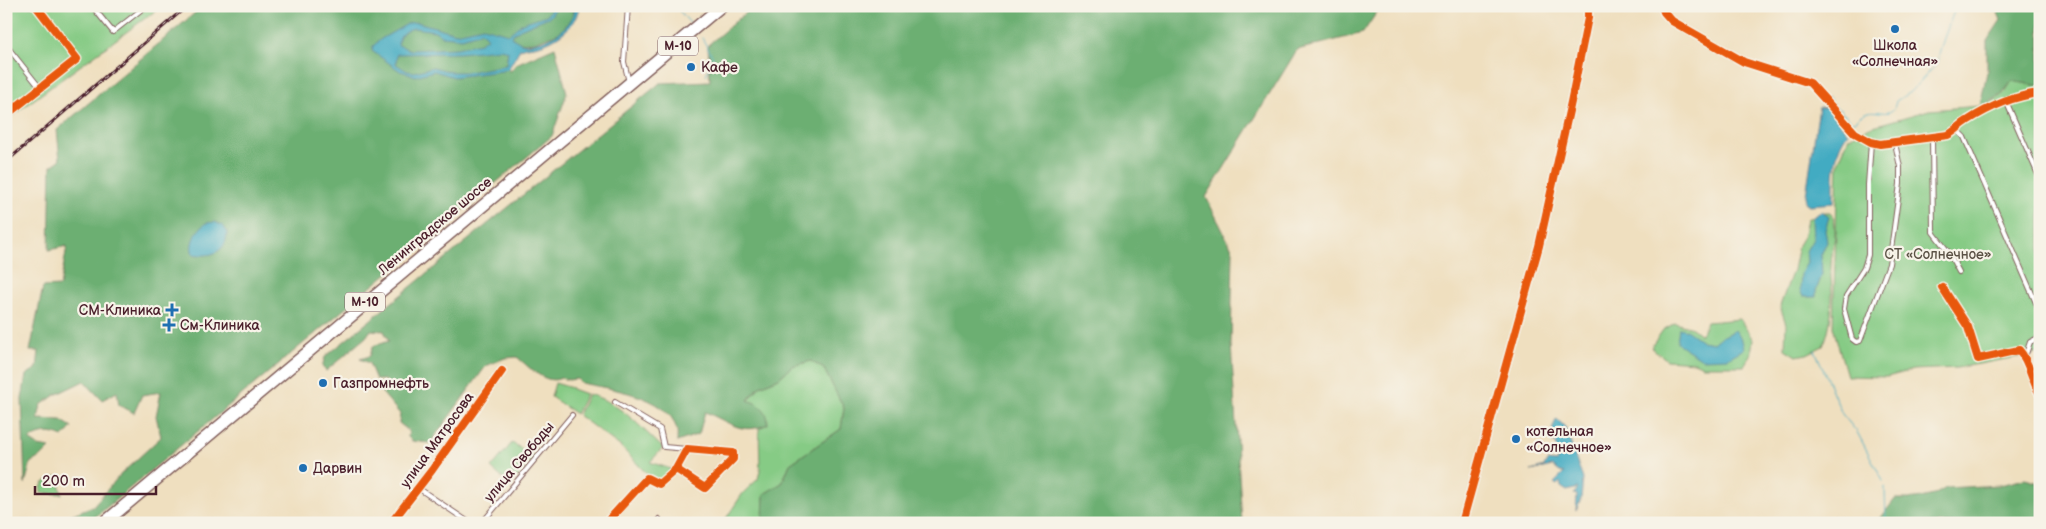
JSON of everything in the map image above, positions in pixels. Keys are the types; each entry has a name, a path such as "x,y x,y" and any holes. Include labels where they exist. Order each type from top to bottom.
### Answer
{"highway":[{"name":"Ленинградское шоссе","path":"108,523 630,83 718,6"},
{"name":"Ленинградское шоссе","path":"100,523 725,6"}],"street":[{"path":"6,115 77,59 36,6"},
{"path":"92,6 113,32 144,7"},
{"path":"628,6 624,62 630,83"},
{"path":"1462,523 1539,246 1570,110 1588,18 1588,10 1584,6"},
{"path":"1662,6 1664,12 1672,21 1744,62 1810,83 1855,133 1871,142 1880,144 1895,143 1948,134 1957,130 1960,125 1982,111 2006,101 2040,93"},
{"path":"6,45 41,88"},
{"path":"2006,101 2040,179"},
{"path":"1957,130 1964,137 2040,312"},
{"path":"1932,137 1933,232 1949,253 1959,272"},
{"path":"1871,142 1868,185 1868,255 1864,268 1846,296 1844,309 1852,339 1856,342 1860,341 1890,264 1900,184 1900,167 1895,143"},
{"path":"1942,287 1968,327 1978,359 2019,350 2025,357 2040,394"},
{"path":"2025,357 2030,342 2040,337"},
{"name":"улица Матросова","path":"391,523 502,371"},
{"path":"615,402 660,429 664,447 733,453 733,459 705,488 676,469"},
{"name":"улица Свободы","path":"482,523 572,415"},
{"path":"606,523 647,478 659,484 676,469 687,449"},
{"path":"418,488 470,523"}],"green space":[{"path":"6,6 162,6 6,120"},
{"path":"203,6 575,6 571,20 559,33 535,42 520,43 508,51 506,65 510,72 516,64 555,47 567,93 552,136 88,523 65,523 66,517 93,506 121,474 161,437 156,416 161,392 142,395 134,413 119,405 117,392 102,400 84,381 55,395 41,405 38,419 61,420 72,427 63,437 46,433 37,435 29,440 38,446 50,448 41,457 31,462 25,484 22,399 26,375 37,368 39,351 30,351 43,287 60,286 67,246 49,250 51,166 60,160 57,130"},
{"path":"753,6 1381,6 1363,33 1297,50 1206,197 1233,251 1231,344 1242,523 763,523 764,494 782,483 790,464 841,429 844,408 824,369 811,361 792,366 779,378 760,386 748,400 765,411 768,424 750,429 743,428 705,412 699,434 677,442 677,429 670,416 661,407 636,395 581,383 577,379 568,380 561,378 555,380 543,377 517,357 505,358 486,366 430,443 412,441 408,437 409,431 399,423 400,414 379,389 388,383 385,380 376,380 369,363 360,359 370,356 373,346 389,341 384,331 371,330 366,337 326,371 322,367 325,357 660,83 710,81 708,45"},
{"path":"1995,6 2040,6 2040,86 2012,81 1998,96 1980,106 1987,72 1987,41 2001,20"},
{"name":"СТ «Солнечное»","path":"2012,81 2040,86 2040,353 1957,368 1913,370 1887,377 1847,376 1833,327 1838,163 1849,137 1870,127 1929,110 1980,106 1993,102 2005,92"},
{"path":"1824,212 1830,212 1835,224 1835,238 1831,260 1832,300 1829,327 1823,346 1807,354 1796,356 1785,349 1786,324 1780,306 1793,270 1798,245 1804,235 1807,219"},
{"path":"1740,319 1753,340 1751,353 1744,366 1703,366 1694,362 1667,360 1651,347 1663,330 1675,323 1692,328 1701,335 1707,322"},
{"path":"811,361 824,369 844,408 841,429 790,464 782,483 764,494 763,523 723,523 743,493 758,479 760,470 759,428 768,424 748,401 760,386 779,378 792,366"},
{"path":"555,383 586,394 576,414 551,397"},
{"path":"588,394 620,409 663,448 650,462 671,469 660,482 650,477 621,447 578,415"},
{"path":"512,443 535,457 510,485 491,468"},
{"path":"57,476 62,494 41,493 43,484"},
{"path":"2025,479 2040,483 2040,523 1877,523 1895,499 1916,499 1934,495 1946,488 2000,485"}],"water":[{"path":"553,6 557,6 551,16 520,29 512,35 512,38 526,44 550,38 565,28 570,22 575,6 579,6 574,20 565,31 546,43 520,49 509,68 502,71 454,77 434,71 416,76 400,71 372,51 373,46 381,39 409,23 417,22 456,33 483,27 509,34 522,23 547,15","holes":["414,28 435,31 442,36 462,38 482,32 487,38 480,43 457,48 411,50 398,45 403,34 407,30","500,49 508,51 506,65 469,72 451,72 433,67 415,72 407,71 396,64 397,54 460,53"]},
{"path":"1819,107 1827,108 1848,133 1839,149 1835,167 1834,203 1809,205 1805,202"},
{"path":"1821,211 1829,217 1825,230 1827,241 1821,255 1822,275 1816,291 1816,297 1803,297 1800,290 1801,273 1807,263 1806,251 1813,239 1812,219 1814,215"},
{"path":"215,222 223,226 227,231 227,238 221,249 206,255 193,254 193,241 199,229 206,223"},
{"path":"1679,328 1686,330 1702,341 1714,343 1735,330 1742,340 1744,349 1728,358 1702,359 1677,343"},
{"path":"1557,419 1565,427 1583,479 1581,499 1576,511 1577,495 1574,494 1578,488 1567,491 1561,487 1560,482 1557,485 1554,483 1564,473 1552,466 1531,471 1544,467 1547,461 1556,462 1558,458 1555,441 1552,443 1553,428"}],"waterway":[{"path":"675,6 690,23"},
{"path":"1828,96 1835,107 1842,111 1843,115 1845,114 1851,121 1855,121 1868,112 1889,112 1892,110 1896,101 1910,92 1936,65 1956,6"},
{"path":"702,38 713,57 706,75"},
{"path":"1815,350 1842,414 1857,432 1883,481"},
{"path":"1885,487 1886,523"}],"railway":[{"path":"6,162 187,6"}],"cycle path":[{"path":"6,115 77,59 36,6"},
{"path":"1462,523 1539,246 1588,18 1588,10 1584,6"},
{"path":"1662,6 1664,12 1672,21 1744,62 1810,83 1855,133 1871,142 1880,144 1948,135 1984,111 2011,99 2040,93"},
{"path":"1942,287 1968,327 1978,359 2019,350 2026,360 2040,394"},
{"path":"391,523 432,470 502,371"},
{"path":"606,523 647,478 659,484 676,469 705,488 733,459 733,453 687,449 676,469"}],"place":[{"name":"Школа «Солнечная»","path":"1895,29"},
{"name":"Кафе","path":"691,67"},
{"name":"СМ-Клиника","path":"172,310"},
{"name":"См-Клиника","path":"169,325"},
{"name":"Газпромнефть","path":"323,383"},
{"name":"котельная «Солнечное»","path":"1516,439"},
{"name":"Дарвин","path":"303,468"}]}
